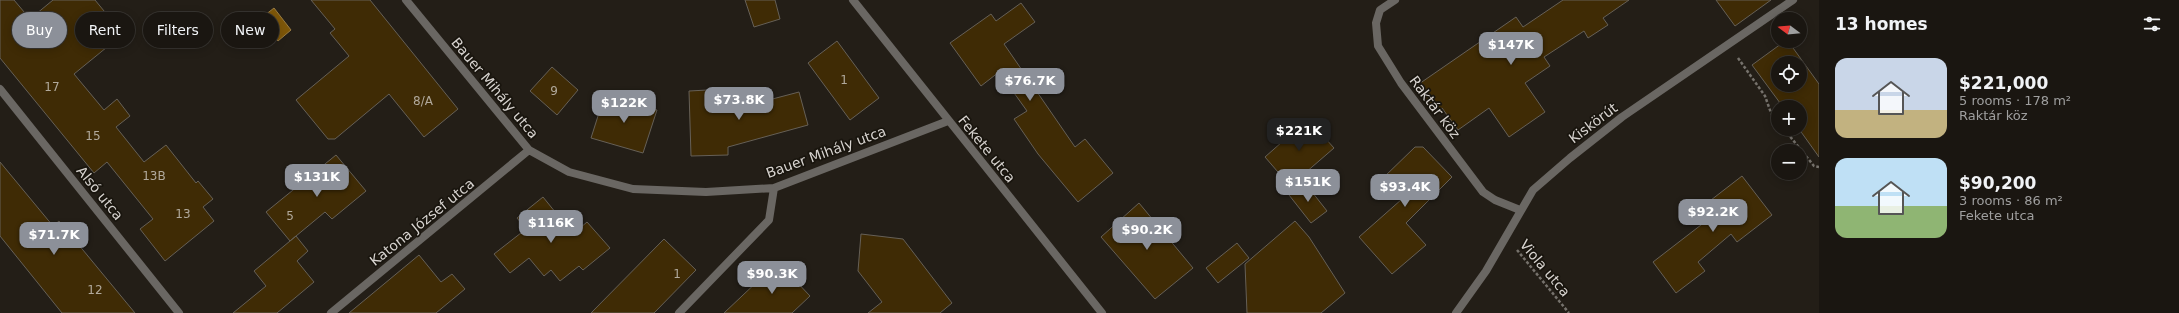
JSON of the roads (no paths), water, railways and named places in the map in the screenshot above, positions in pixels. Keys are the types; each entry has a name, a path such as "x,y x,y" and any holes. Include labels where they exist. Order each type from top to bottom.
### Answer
{"street":[{"name":"Bauer Mihály utca","path":"406,0 530,150 569,172 633,189 706,192 774,188 948,121"},
{"name":"Fekete utca","path":"853,0 1102,313"},
{"name":"Raktár köz","path":"1395,0 1380,10 1376,22 1378,46 1400,82 1483,192 1496,200 1520,210"},
{"name":"Kiskörút","path":"1456,313 1486,271 1520,210 1533,190 1570,158 1622,117 1793,0"},
{"name":"Alsó utca","path":"0,88 179,313"},
{"name":"Katona József utca","path":"331,313 530,150"},
{"path":"679,313 769,220 774,188"}]}
